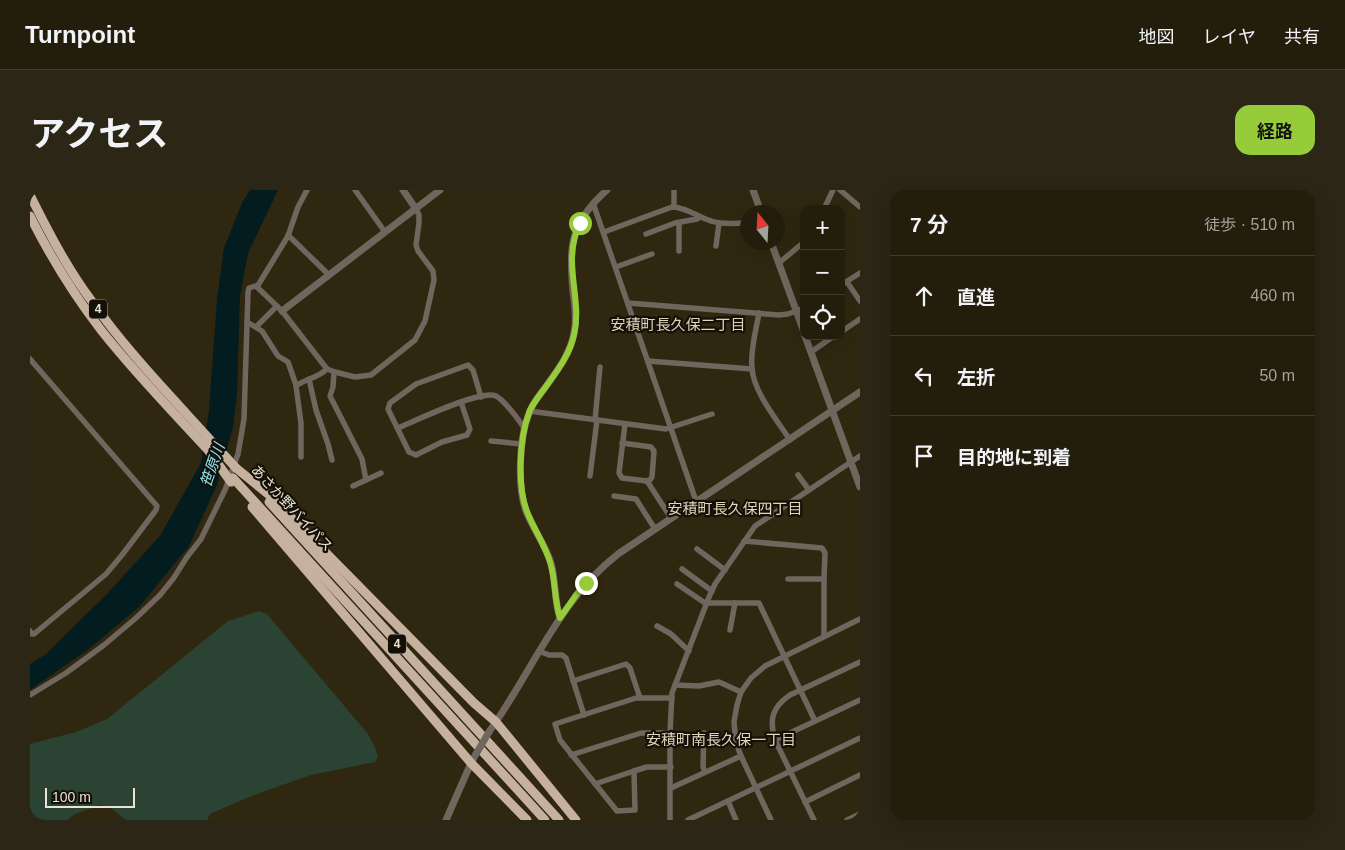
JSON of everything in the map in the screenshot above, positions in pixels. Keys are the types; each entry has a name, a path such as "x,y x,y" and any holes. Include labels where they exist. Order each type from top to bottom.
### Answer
{"highway":[{"name":"あさか野バイパス","path":"30,195 48,230 90,299 140,363 559,820"},
{"name":"あさか野バイパス","path":"30,216 58,268 100,329 134,369 208,450 232,480 545,820"},
{"path":"236,468 268,494 496,722 576,820"},
{"path":"232,480 470,763 528,820"}],"street":[{"path":"257,287 288,235 298,206 307,190"},
{"path":"30,695 66,673 136,618 160,595 201,539 225,490 238,454 244,419 249,288 252,286 257,287 279,309 327,368 334,372 355,377 371,375 415,340 425,321 434,280 433,271 418,252 416,245 419,215 404,190"},
{"path":"256,327 329,275 440,190"},
{"path":"560,618 551,564 546,550 527,514 522,496 522,444 529,412 535,400 562,365 572,342 575,322 571,262 572,246 577,228 593,203 607,190"},
{"path":"674,190 674,207"},
{"path":"753,190 758,205"},
{"path":"826,205 833,190"},
{"path":"840,190 860,207"},
{"path":"356,191 385,232"},
{"path":"593,203 696,501"},
{"path":"604,232 674,207 719,223 740,224"},
{"path":"646,234 700,217"},
{"path":"679,223 679,251"},
{"path":"716,246 719,223"},
{"path":"288,235 329,275"},
{"path":"779,263 800,245"},
{"path":"775,250 800,322"},
{"path":"616,266 652,254"},
{"path":"845,283 860,273"},
{"path":"845,285 860,301"},
{"path":"628,303 779,315 800,310"},
{"path":"759,313 752,369 759,391 790,440"},
{"path":"845,329 860,319"},
{"path":"247,322 263,333 278,356 288,362 296,384 301,423 301,457"},
{"path":"806,340 860,487"},
{"path":"811,352 828,340"},
{"path":"30,359 157,506 122,556 106,574 34,634 30,631"},
{"path":"648,360 752,369"},
{"path":"461,402 470,429 465,436 442,442 416,455 409,452 388,409 389,404 416,384 468,365 474,370 481,397"},
{"path":"590,476 600,367"},
{"path":"296,384 318,376 327,368"},
{"path":"334,372 330,396 362,460 366,480"},
{"path":"309,379 316,410 332,460"},
{"path":"446,820 470,763 560,618 576,595 599,570 618,554 860,392"},
{"path":"398,428 461,402 490,395 498,397 524,428"},
{"path":"529,412 666,429 712,414"},
{"path":"622,443 651,447 654,451 652,478 650,480 622,478 618,473 624,424"},
{"path":"491,441 522,444"},
{"path":"670,820 672,698 675,685 712,591 744,541 759,523 860,456"},
{"path":"352,486 381,473"},
{"path":"798,475 809,490"},
{"path":"646,481 671,518"},
{"path":"614,496 636,499 655,529"},
{"path":"744,541 822,548 825,552 824,636"},
{"path":"697,549 725,570"},
{"path":"682,569 712,591"},
{"path":"788,579 824,579"},
{"path":"677,584 706,604 760,603 815,721"},
{"path":"730,630 734,603"},
{"path":"771,820 741,756 735,736 734,722 741,692 759,670 771,662 860,619"},
{"path":"657,626 671,634 688,651"},
{"path":"539,651 549,655 563,655 566,659 584,715"},
{"path":"814,820 775,740 772,717 782,700 860,662"},
{"path":"573,681 626,664 630,668 640,698"},
{"path":"675,685 699,686 719,682 741,692"},
{"path":"634,771 635,810 617,811 560,740 555,724 640,698 672,698"},
{"path":"775,740 860,700"},
{"path":"704,732 703,765 705,772"},
{"path":"571,755 641,733 670,733"},
{"path":"690,820 860,738"},
{"path":"671,788 741,756"},
{"path":"595,784 647,767 670,767"},
{"path":"805,802 860,775"},
{"path":"728,801 736,820"},
{"path":"847,820 860,814"}],"green space":[{"path":"259,611 267,614 368,734 378,757 375,762 311,775 254,795 210,814 207,820 126,820 111,808 100,805 75,814 67,820 30,820 30,744 76,732 107,719 228,621"}],"water":[{"name":"笹原川","path":"250,190 278,190 248,253 240,296 237,394 233,427 217,485 189,546 140,606 90,648 30,690 30,664 46,654 106,595 160,536 201,463 209,410 217,299 224,248 242,203"}],"district":[{"name":"安積町長久保二丁目","path":"678,324"},
{"name":"安積町長久保四丁目","path":"735,508"},
{"name":"安積町南長久保一丁目","path":"721,739"}],"route":[{"path":"580,223 577,228 571,255 575,308 574,335 564,360 535,400 528,415 522,435 521,488 527,514 546,550 551,564 560,618 586,583"}]}
